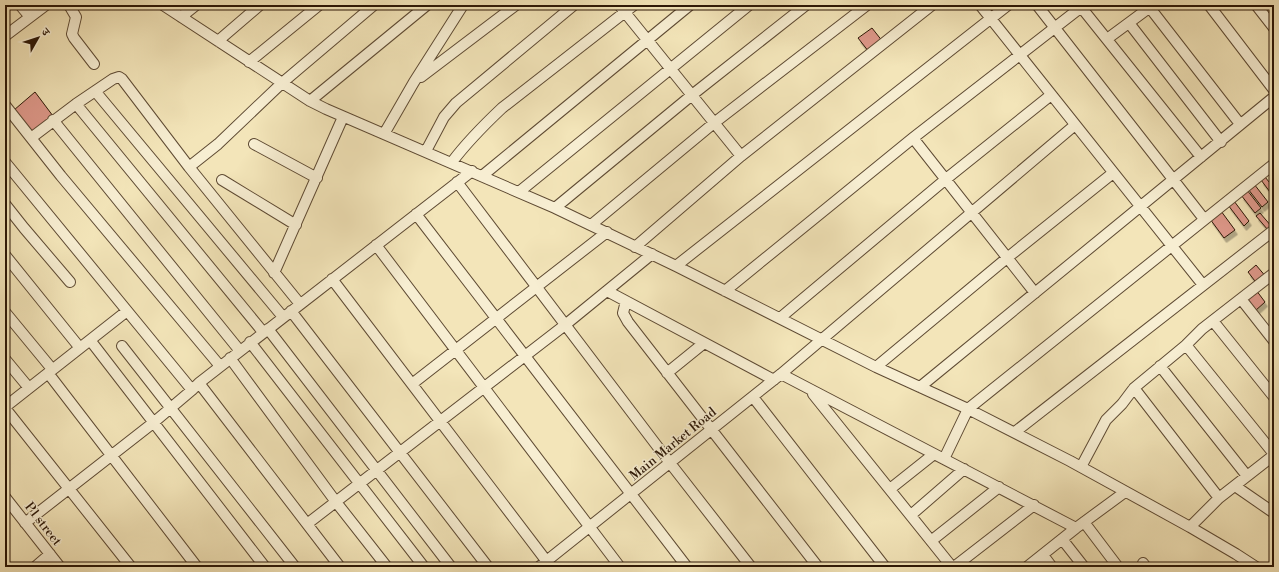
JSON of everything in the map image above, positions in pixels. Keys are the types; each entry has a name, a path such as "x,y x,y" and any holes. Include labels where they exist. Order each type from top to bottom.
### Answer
{"street":[{"path":"20,5 30,17"},
{"path":"5,36 46,5"},
{"path":"69,5 76,17 72,34 94,64"},
{"path":"163,5 310,101 343,117 452,162 555,208 652,254 876,367 1015,432 1190,527 1256,567"},
{"path":"181,17 196,5"},
{"path":"218,41 260,5"},
{"path":"249,62 319,5"},
{"path":"189,167 218,144 282,83 374,5"},
{"path":"310,101 427,5"},
{"path":"384,134 414,82 463,5"},
{"path":"414,82 516,5"},
{"path":"426,151 444,117 456,103 574,5"},
{"path":"452,162 472,138 502,108 622,9 634,5"},
{"path":"482,176 690,5"},
{"path":"519,192 749,5"},
{"path":"555,208 692,95 806,5"},
{"path":"591,225 714,123 867,5"},
{"path":"635,247 741,156 932,5"},
{"path":"980,5 1203,285"},
{"path":"676,266 1008,5"},
{"path":"1037,5 1204,219"},
{"path":"1209,5 1274,90"},
{"path":"1256,5 1274,28"},
{"path":"725,291 913,138 1082,6 1201,157"},
{"path":"1107,39 1151,6 1240,124"},
{"path":"622,9 741,156"},
{"path":"1129,23 1221,142"},
{"path":"30,138 76,104 113,79 119,77 189,167 300,304"},
{"path":"95,91 282,318"},
{"path":"780,318 946,179 1051,95"},
{"path":"920,387 1221,142 1240,124 1274,98"},
{"path":"76,104 266,331 451,567"},
{"path":"5,105 30,138 220,366"},
{"path":"274,273 343,117"},
{"path":"53,120 240,350"},
{"name":"Main Market Road","path":"545,565 589,527 778,377 1075,125"},
{"path":"913,138 1035,293"},
{"path":"254,144 317,178"},
{"path":"5,162 127,312 195,386 308,524 340,567"},
{"path":"944,459 968,409 1274,164"},
{"path":"25,522 153,423 195,386 250,342 472,171"},
{"path":"876,367 1007,258 1113,173"},
{"path":"222,180 296,225"},
{"path":"457,182 670,463 751,567"},
{"path":"5,204 70,282"},
{"path":"416,214 687,567"},
{"path":"1015,432 1274,230"},
{"path":"412,384 606,232"},
{"path":"376,245 620,567"},
{"path":"308,524 565,325 652,254"},
{"path":"5,255 80,348"},
{"path":"1081,467 1106,420 1122,404 1134,388 1186,345 1202,329 1241,299 1272,278"},
{"path":"332,279 412,384 545,565"},
{"path":"607,291 704,343 810,390 1034,505 1080,525 1118,567"},
{"path":"1241,299 1274,341"},
{"path":"626,301 623,308 624,316 818,567"},
{"path":"291,311 488,567"},
{"path":"5,312 50,371 110,455 197,567"},
{"path":"127,312 50,371 5,408 130,567"},
{"path":"1213,321 1274,397"},
{"path":"90,340 265,567"},
{"path":"250,342 424,567"},
{"path":"667,373 704,343"},
{"path":"1186,345 1274,455 1219,498 1190,527"},
{"path":"122,346 295,567"},
{"path":"230,358 336,502 387,567"},
{"path":"5,359 29,388"},
{"path":"1160,366 1247,476"},
{"path":"1134,388 1219,498"},
{"path":"810,390 953,567 1034,505"},
{"path":"752,397 884,567"},
{"path":"890,489 934,454"},
{"path":"911,515 964,469"},
{"path":"1235,486 1274,512"},
{"path":"931,540 999,487"},
{"path":"1027,567 1125,492"},
{"name":"P1 street","path":"5,497 60,567"},
{"path":"1062,539 1084,567"},
{"path":"35,567 50,554"},
{"path":"1043,554 1052,567"}],"building":[{"path":"872,28 883,42 869,52 858,38"},
{"path":"35,92 53,116 32,132 14,110"},
{"path":"1265,177 1274,188 1273,196 1261,180"},
{"path":"1254,184 1268,202 1262,207 1248,189"},
{"path":"1247,190 1261,208 1255,213 1241,195"},
{"path":"1234,201 1249,221 1244,226 1228,205"},
{"path":"1221,211 1235,230 1224,238 1210,219"},
{"path":"1260,213 1272,227 1268,230 1256,216"},
{"path":"1256,265 1267,278 1258,285 1248,272"},
{"path":"1256,290 1265,302 1255,311 1245,299"}]}
